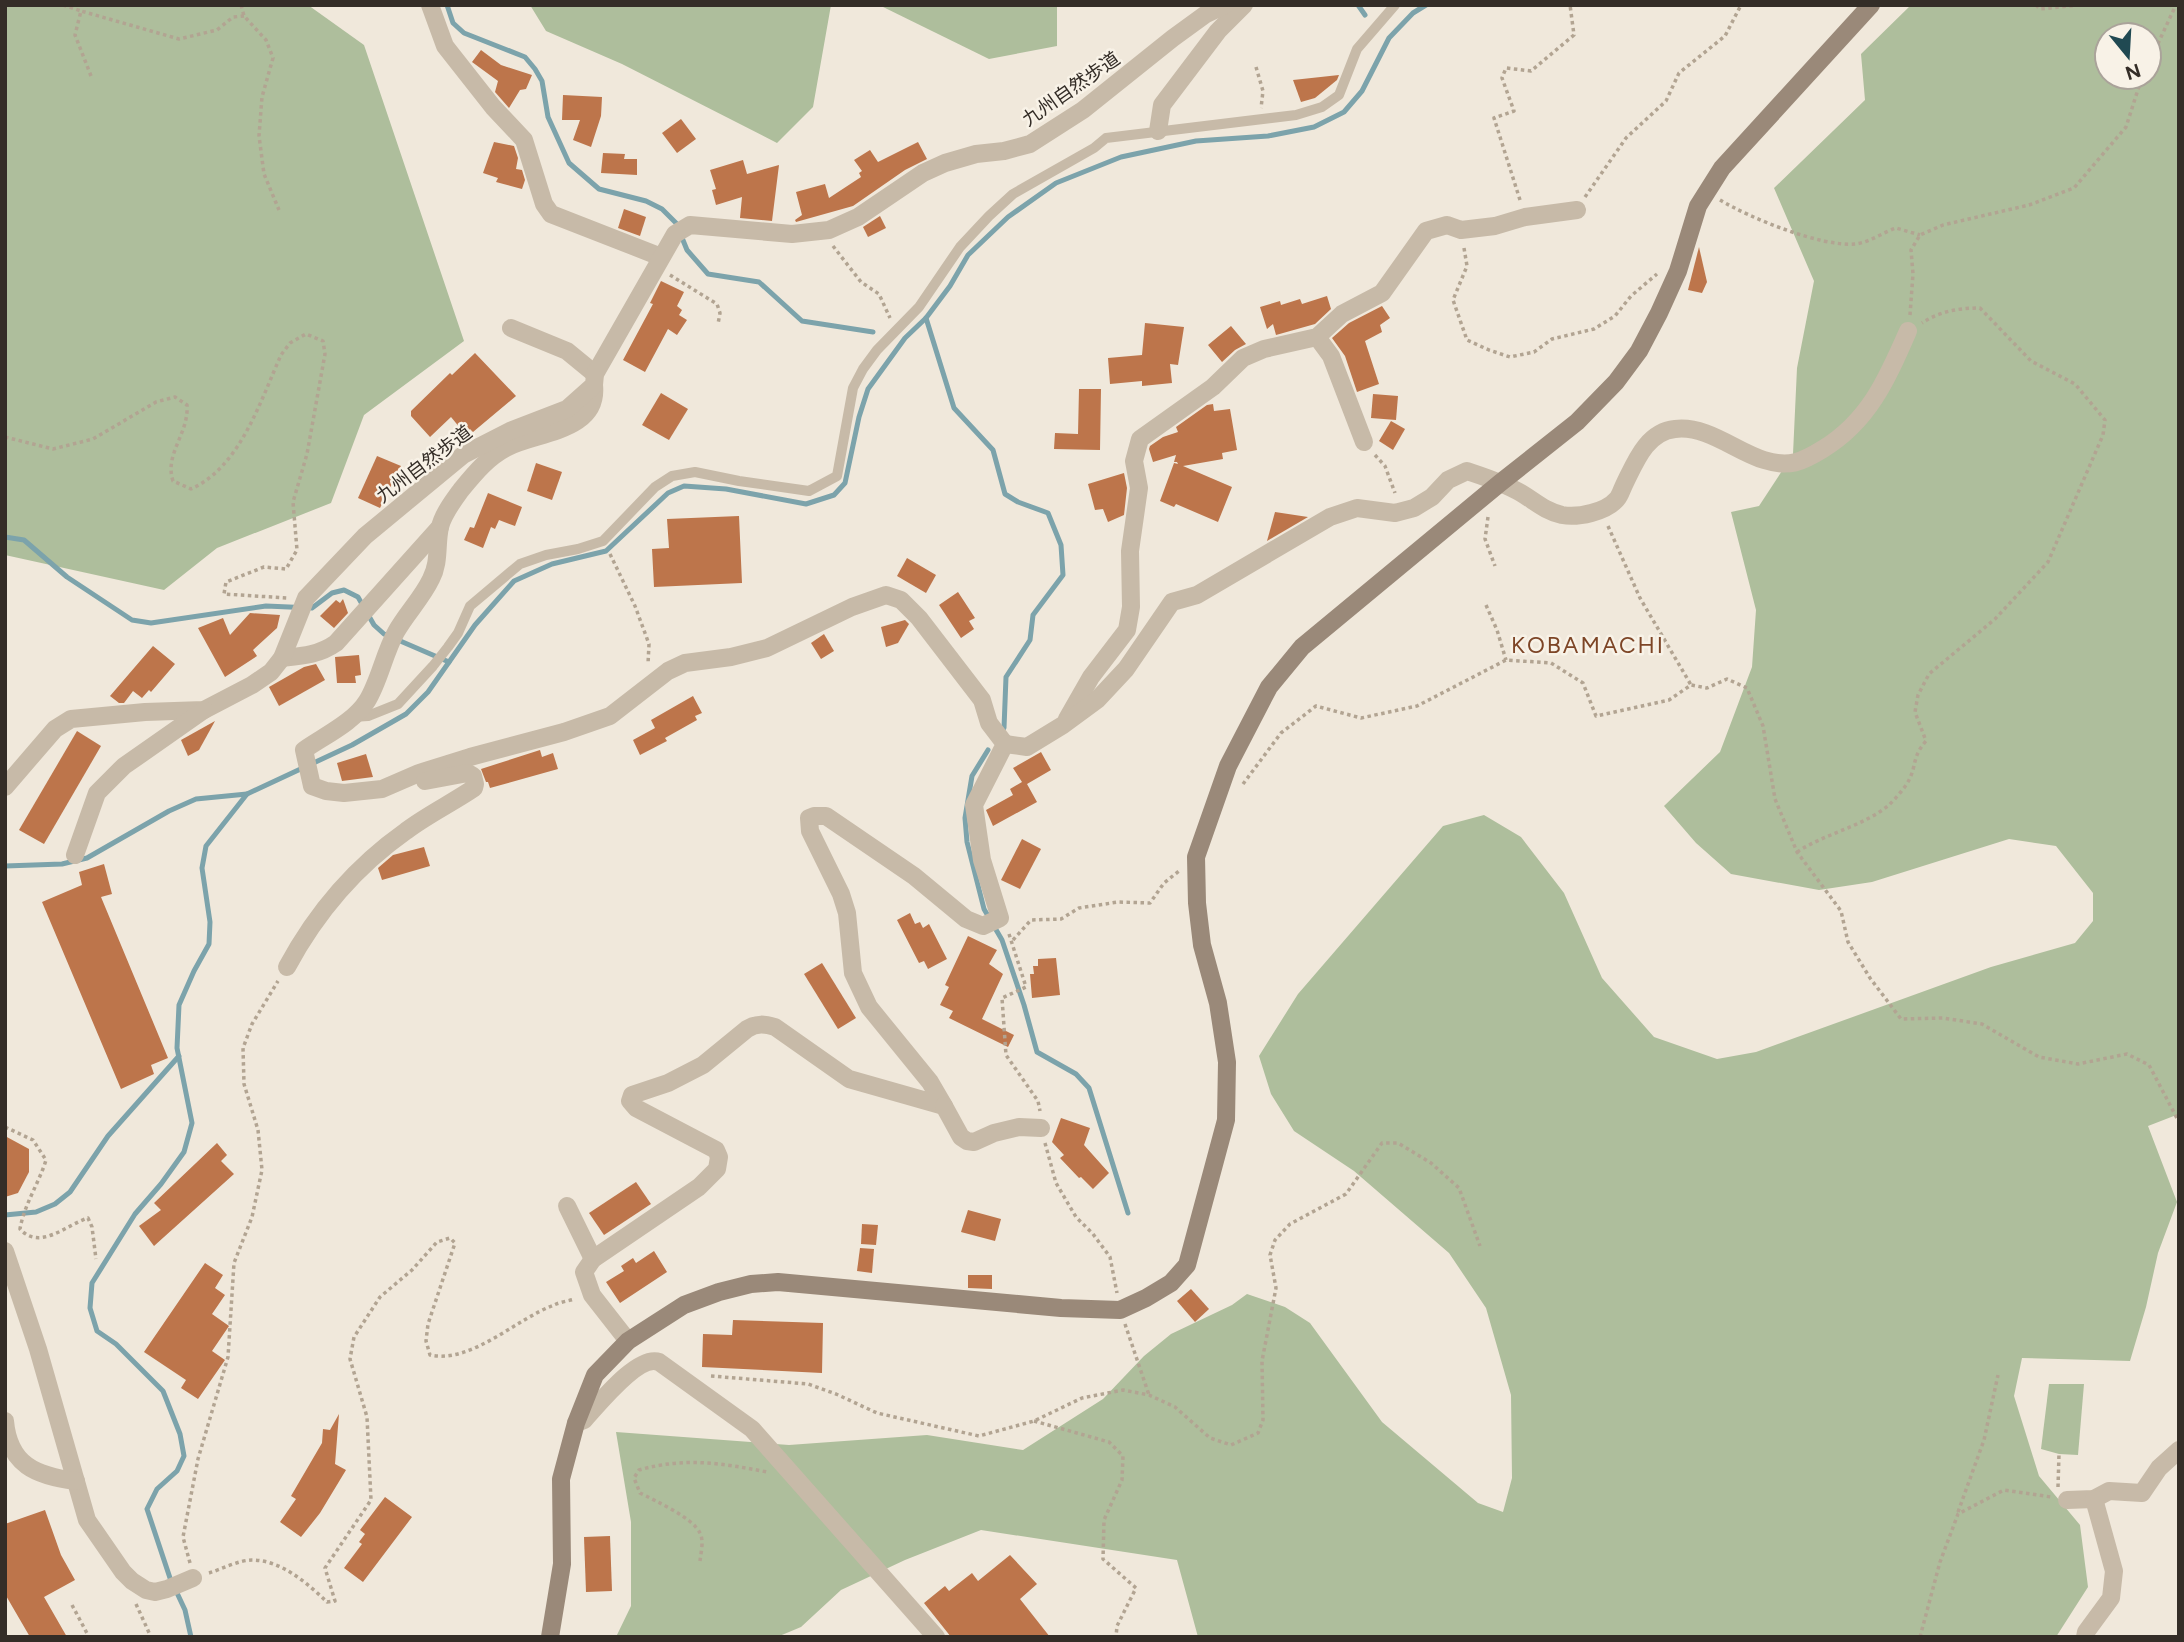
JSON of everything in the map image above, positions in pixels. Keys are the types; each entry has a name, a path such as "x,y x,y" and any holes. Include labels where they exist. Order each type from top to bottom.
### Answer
{"street":[{"path":"430,5 445,46 493,107 524,140 544,204 551,214 662,256"},
{"name":"九州自然歩道","path":"306,599 365,536 463,455 510,431 567,409 595,379 675,234 690,225 792,234 829,230 858,218 923,173 945,163 1030,144 1083,110 1195,22 1225,5"},
{"path":"1157,131 1162,106 1218,31 1244,5"},
{"path":"550,1637 562,1564 561,1479 576,1423 595,1376 628,1341 684,1305 751,1284 778,1282 1061,1308 1120,1310 1171,1283 1187,1265 1226,1120 1227,1062 1218,1003 1202,945 1197,903 1196,857 1228,766 1269,687 1302,647 1577,422 1616,382 1639,351 1678,271 1698,206 1722,168 1871,5"},
{"path":"1063,725 1091,677 1127,630 1131,607 1130,551 1139,488 1134,461 1140,439 1213,387 1242,358 1265,349 1317,337 1342,314 1382,293 1426,231 1447,225 1461,230 1495,226 1525,217 1577,211"},
{"path":"282,658 324,652 336,643 440,527 460,492 492,456 527,439 566,429 592,404 595,397 595,379 567,351 511,328"},
{"path":"382,789 419,773 564,732 610,716 668,671 685,663 731,657 766,648 852,607 886,595 901,600 919,618 982,700 989,723 1005,744 1027,747 1097,700 1126,669 1172,602 1197,595 1330,517 1357,508 1395,513 1414,509 1432,497 1448,481 1467,471 1520,493 1545,511 1566,516 1601,510 1617,500 1647,443 1657,435 1675,428 1720,439 1765,461 1798,464 1843,436 1862,417 1877,395 1908,331"},
{"path":"1317,337 1331,356 1364,442"},
{"path":"287,967 305,933 327,903 367,863 406,830 474,788 473,776 468,773 382,789 344,793 326,791 312,786 304,750 352,717 367,702 392,641 431,579 438,558 440,527"},
{"path":"75,855 97,793 124,766 204,710 271,672 282,658 306,599"},
{"path":"5,787 55,729 71,719 204,710"},
{"path":"1005,744 974,805 993,921 966,919 914,876 826,816 809,818 810,831 832,874 847,913 853,973 865,1000 930,1082 961,1137 967,1141 983,1140 1007,1129 1041,1128"},
{"path":"628,1341 592,1295 583,1272 593,1259 687,1196 711,1176 719,1163 716,1150 636,1108 630,1101 632,1094 668,1083 703,1065 755,1025 766,1024 775,1027 849,1079 944,1106"},
{"path":"567,1206 593,1259"},
{"path":"5,1251 38,1349 87,1520 132,1581 155,1592 180,1583"},
{"path":"576,1423 584,1420 621,1380 653,1360 752,1429 936,1637"},
{"path":"5,1421 7,1438 30,1469 53,1478 76,1481"},
{"path":"2067,1500 2094,1499 2109,1490 2141,1493 2159,1468 2179,1450"},
{"path":"2085,1637 2111,1598 2114,1571 2094,1499"}],"lane":[{"path":"352,717 368,716 398,704 448,647 458,633 470,606 520,564 603,541 655,487 672,476 695,472 809,491 837,476 853,388 863,369 930,293 960,247 1013,194 1094,148 1106,138 1259,120 1322,107 1339,95 1357,49 1395,5"}],"path":[{"path":"63,5 178,39 217,30 233,17 244,16"},
{"path":"241,5 244,16 266,40 273,58 262,97 259,136 264,174 279,210"},
{"path":"1525,217 1494,118 1514,111 1502,78 1506,68 1531,71 1574,35 1570,5"},
{"path":"1577,211 1626,138 1666,101 1679,74 1726,36 1741,5"},
{"path":"2036,5 2039,9 2079,5"},
{"path":"2163,33 2174,9 2171,5"},
{"path":"81,11 75,35 91,76"},
{"path":"1256,67 1264,91 1259,120"},
{"path":"1908,331 1913,274 1911,250 1920,235 1943,225 2029,205 2074,188 2126,127 2138,91"},
{"path":"1706,192 1729,206 1801,235 1856,244 1896,228 1920,235"},
{"path":"829,230 834,248 861,282 879,294 883,300 894,332"},
{"path":"1461,230 1467,266 1453,300 1467,340 1489,351 1510,357 1534,352 1552,339 1594,329 1615,316 1631,296 1662,269 1678,271"},
{"path":"662,256 717,304 720,313 718,324"},
{"path":"1797,852 1817,839 1860,823 1890,804 1909,779 1916,752 1926,741 1914,712 1918,695 1929,674 1995,619 2048,562 2104,435 2105,420 2075,384 2032,361 1980,308 1963,308 1934,315 1908,331"},
{"path":"5,437 53,449 93,439 156,402 175,397 187,405 188,417 169,468 173,481 191,489 208,481 233,454 281,355 290,343 306,334 323,341 325,354 307,454 293,502 297,550 286,569 264,567 226,582 224,594 306,599"},
{"path":"1364,442 1385,466 1396,492 1377,512"},
{"path":"1601,510 1640,598 1691,685"},
{"path":"1495,511 1488,516 1486,539 1495,566"},
{"path":"614,561 649,644 648,666"},
{"path":"1486,605 1506,660"},
{"path":"1241,788 1247,776 1281,733 1316,706 1361,718 1417,706 1506,660 1551,663 1583,683 1596,716 1669,700 1691,685 1707,688 1727,679 1747,688 1763,726 1774,799 1797,852 1841,911 1848,943 1901,1019 1943,1018 1982,1024 2039,1057 2078,1064 2127,1054 2149,1065 2179,1122"},
{"path":"1013,940 1031,920 1061,919 1079,908 1118,902 1150,903 1164,883 1196,857"},
{"path":"993,921 1013,940 1026,987 1002,998 1006,1055 1038,1101 1041,1128 1056,1182 1076,1217 1094,1234 1110,1257 1120,1310 1149,1395"},
{"path":"287,967 251,1024 243,1048 244,1084 258,1130 261,1170 253,1217 234,1263 228,1357 198,1459 183,1537 180,1583 250,1560 283,1567 327,1602 335,1601 325,1568 371,1500 367,1417 350,1359 354,1337 380,1297 412,1270 437,1242 450,1238 455,1243 428,1324 426,1341 430,1355 444,1358 475,1347 552,1305 592,1295"},
{"path":"5,1127 33,1140 46,1160 20,1229 27,1237 41,1239 88,1219 92,1227 96,1259"},
{"path":"706,1375 808,1384 877,1413 979,1436 1034,1421 1082,1398 1123,1390 1149,1395 1175,1408 1210,1438 1231,1445 1258,1433 1263,1420 1262,1361 1276,1287 1270,1255 1275,1240 1290,1224 1346,1194 1382,1143 1398,1143 1431,1163 1459,1188 1480,1246"},
{"path":"1920,1637 1940,1562 1984,1440 1998,1375"},
{"path":"1034,1421 1109,1442 1123,1456 1122,1480 1104,1520 1103,1559 1136,1588 1117,1626 1116,1637"},
{"path":"2059,1454 2057,1485 2067,1500"},
{"path":"700,1561 702,1540 699,1530 675,1511 640,1493 634,1478 639,1470 663,1463 688,1461 723,1462 774,1473 787,1467"},
{"path":"1958,1514 2004,1490 2067,1500"},
{"path":"72,1605 89,1637"}],"green space":[{"path":"5,5 308,5 364,45 464,341 364,415 331,503 217,548 164,590 5,555"},
{"path":"530,5 831,5 813,107 777,143 622,64 546,31"},
{"path":"879,5 1057,5 1057,46 989,59"},
{"path":"1911,5 2179,5 2179,1114 2148,1126 2177,1202 2158,1253 2130,1361 2022,1358 2014,1396 2039,1476 2080,1525 2088,1587 2056,1637 1198,1637 1177,1560 981,1530 905,1560 841,1590 801,1627 777,1637 616,1637 631,1606 631,1522 616,1432 789,1445 927,1435 1023,1450 1103,1399 1144,1356 1171,1334 1232,1305 1247,1294 1285,1307 1310,1323 1382,1422 1478,1503 1503,1512 1512,1478 1511,1395 1486,1308 1449,1253 1354,1171 1294,1131 1271,1094 1259,1056 1298,994 1443,826 1484,815 1521,837 1564,893 1602,978 1654,1037 1717,1059 1756,1052 1991,967 2075,943 2093,921 2093,893 2056,846 2009,839 1872,882 1819,890 1731,874 1696,843 1664,806 1720,752 1752,667 1756,610 1731,512 1759,506 1793,454 1797,368 1814,281 1774,188 1865,100 1861,54"},
{"path":"2049,1384 2084,1384 2078,1455 2041,1449"}],"building":[{"path":"481,50 501,65 532,75 526,89 520,90 509,108 495,92 498,81 472,62"},
{"path":"1339,75 1337,80 1315,98 1301,102 1293,80"},
{"path":"563,95 602,97 601,116 591,147 573,140 580,120 562,120"},
{"path":"681,119 696,139 677,153 662,133"},
{"path":"494,142 514,146 518,158 516,169 522,170 525,180 522,189 496,182 498,178 483,173"},
{"path":"918,142 927,159 905,170 853,206 796,222 802,215 796,192 825,184 829,198 861,177 859,173 862,171 854,160 870,150 878,162"},
{"path":"603,153 625,154 624,159 637,159 637,175 601,173"},
{"path":"743,160 747,174 779,165 772,221 740,218 742,197 716,205 712,190 716,189 710,170"},
{"path":"624,209 646,217 640,236 618,228"},
{"path":"880,216 886,228 868,237 863,227"},
{"path":"1699,247 1707,282 1702,293 1688,290"},
{"path":"661,281 684,292 677,306 682,310 679,315 687,320 677,335 668,329 645,372 623,360 653,304 650,303"},
{"path":"1327,296 1331,309 1315,324 1276,335 1273,324 1267,329 1260,307 1280,301 1281,305 1300,299 1302,304"},
{"path":"1382,306 1390,318 1380,325 1382,332 1365,341 1379,384 1357,392 1345,356 1332,338 1349,323"},
{"path":"1145,323 1184,327 1178,365 1170,364 1172,383 1142,386 1142,381 1110,384 1108,358 1142,355"},
{"path":"1231,326 1246,344 1222,362 1208,345"},
{"path":"475,353 516,396 473,432 470,429 465,434 451,417 430,437 411,416 411,411"},
{"path":"1079,389 1101,389 1100,450 1054,449 1055,433 1078,434"},
{"path":"661,393 688,409 669,440 642,425"},
{"path":"1373,394 1398,396 1396,420 1371,418"},
{"path":"1213,404 1214,411 1230,409 1237,450 1222,453 1223,459 1183,466 1232,487 1218,522 1176,504 1174,507 1160,501 1174,463 1178,464 1174,462 1176,455 1153,462 1149,449 1163,437 1178,432 1176,427 1207,405"},
{"path":"1391,421 1405,429 1393,450 1379,441"},
{"path":"377,456 401,466 380,508 358,498"},
{"path":"536,463 562,472 552,500 527,491"},
{"path":"1124,473 1127,488 1124,515 1108,522 1103,509 1095,510 1088,484"},
{"path":"488,493 522,507 515,526 499,520 495,529 491,527 483,548 464,540 470,527 474,528"},
{"path":"1275,512 1308,517 1267,541"},
{"path":"739,516 742,583 654,587 652,549 669,548 667,519"},
{"path":"907,558 936,575 926,593 897,576"},
{"path":"958,592 975,618 969,621 974,629 961,638 939,605"},
{"path":"343,599 348,613 334,628 320,616 336,600 340,603"},
{"path":"250,613 280,615 277,628 253,650 257,656 225,677 198,628 223,618 230,635"},
{"path":"905,620 909,624 898,643 886,647 881,627"},
{"path":"824,634 834,651 821,659 811,643"},
{"path":"153,646 175,664 151,692 149,690 142,698 133,691 124,703 119,703 110,696"},
{"path":"359,655 361,675 355,676 356,683 337,683 335,657"},
{"path":"316,664 325,680 279,706 269,687 304,667"},
{"path":"693,696 702,713 695,716 697,720 665,738 667,741 640,755 633,740 655,728 651,720"},
{"path":"215,721 199,750 188,756 181,740"},
{"path":"77,731 101,746 44,844 19,830"},
{"path":"540,750 542,757 553,753 558,769 490,788 481,769"},
{"path":"1041,752 1051,770 1027,784 1037,802 993,826 986,810 1013,795 1010,789 1022,782 1013,768"},
{"path":"366,754 373,777 342,781 337,763"},
{"path":"1022,839 1041,849 1020,889 1001,880"},
{"path":"424,847 430,866 382,880 378,868 393,855"},
{"path":"104,864 112,894 101,897 168,1058 151,1065 154,1074 121,1089 42,902 82,885 79,872"},
{"path":"910,913 915,924 920,922 923,928 929,924 947,959 928,969 924,961 919,963 897,920"},
{"path":"968,936 997,950 989,964 1003,974 982,1019 1014,1035 1008,1047 949,1018 953,1011 940,1005 949,987 945,985"},
{"path":"1056,958 1060,995 1032,998 1030,974 1034,974 1033,966 1038,966 1038,959"},
{"path":"822,963 856,1018 838,1029 804,974"},
{"path":"1061,1118 1090,1128 1084,1145 1109,1173 1093,1189 1060,1158 1064,1155 1052,1142"},
{"path":"5,1136 29,1149 29,1172 18,1193 5,1197"},
{"path":"217,1143 227,1155 221,1161 234,1174 154,1246 139,1226 161,1210 154,1203"},
{"path":"636,1182 651,1204 604,1235 589,1213"},
{"path":"968,1210 1001,1219 995,1241 961,1232"},
{"path":"862,1224 878,1225 876,1245 861,1244"},
{"path":"860,1248 874,1249 872,1273 857,1271"},
{"path":"654,1251 667,1272 620,1303 606,1282 624,1271 621,1266 633,1258 636,1263"},
{"path":"205,1263 223,1275 215,1288 225,1295 212,1314 229,1326 212,1351 225,1360 198,1399 181,1388 186,1380 144,1352"},
{"path":"968,1275 992,1275 992,1289 968,1288"},
{"path":"1191,1289 1209,1309 1195,1322 1177,1301"},
{"path":"733,1320 823,1323 822,1373 702,1367 703,1334 732,1335"},
{"path":"339,1414 335,1464 346,1470 320,1513 301,1537 280,1522 296,1499 291,1496 322,1443 323,1429 330,1430"},
{"path":"385,1497 412,1517 363,1582 344,1568 362,1544 359,1542 365,1534 360,1530"},
{"path":"45,1510 61,1555 75,1580 44,1597 67,1637 30,1637 5,1594 5,1524"},
{"path":"610,1536 612,1591 586,1592 584,1537"},
{"path":"1010,1555 1037,1584 1020,1599 1050,1637 951,1637 924,1603 945,1586 949,1591 972,1573 978,1581"}],"waterway":[{"path":"447,5 453,23 464,33 525,57 535,69 542,81 548,117 569,163 599,189 646,201 662,209 676,223 687,250 708,274 759,282 802,321 873,332"},
{"path":"1358,5 1365,15"},
{"path":"191,1637 185,1610 170,1578 147,1509 157,1489 177,1471 184,1456 180,1434 163,1391 116,1344 97,1331 90,1308 92,1283 135,1214 184,1152 192,1123 177,1048 179,1005 209,944 210,922 202,868 206,846 247,794 352,745 406,714 428,692 475,625 514,581 552,564 606,551 668,493 684,486 726,489 806,504 834,495 845,483 868,389 905,338 926,318 950,286 968,255 1008,217 1056,183 1121,157 1196,141 1268,136 1314,127 1344,112 1362,91 1389,38 1413,13 1426,5"},
{"path":"926,318 954,408 993,450 1005,494 1048,513 1061,545 1063,575 1033,615 1030,640 1006,677 1004,728"},
{"path":"5,537 24,540 67,577 132,620 151,623 266,606 312,608 332,593 344,590 358,597 374,625 384,634 449,662"},
{"path":"988,750 972,776 965,818 967,842 984,909 1002,940 1037,1052 1076,1074 1089,1088 1128,1213"},
{"path":"5,866 62,864 87,858 169,811 196,799 247,794"},
{"path":"5,1215 36,1212 55,1204 70,1192 108,1136 179,1056"}],"district":[{"name":"KOBAMACHI","path":"1588,645"}]}
